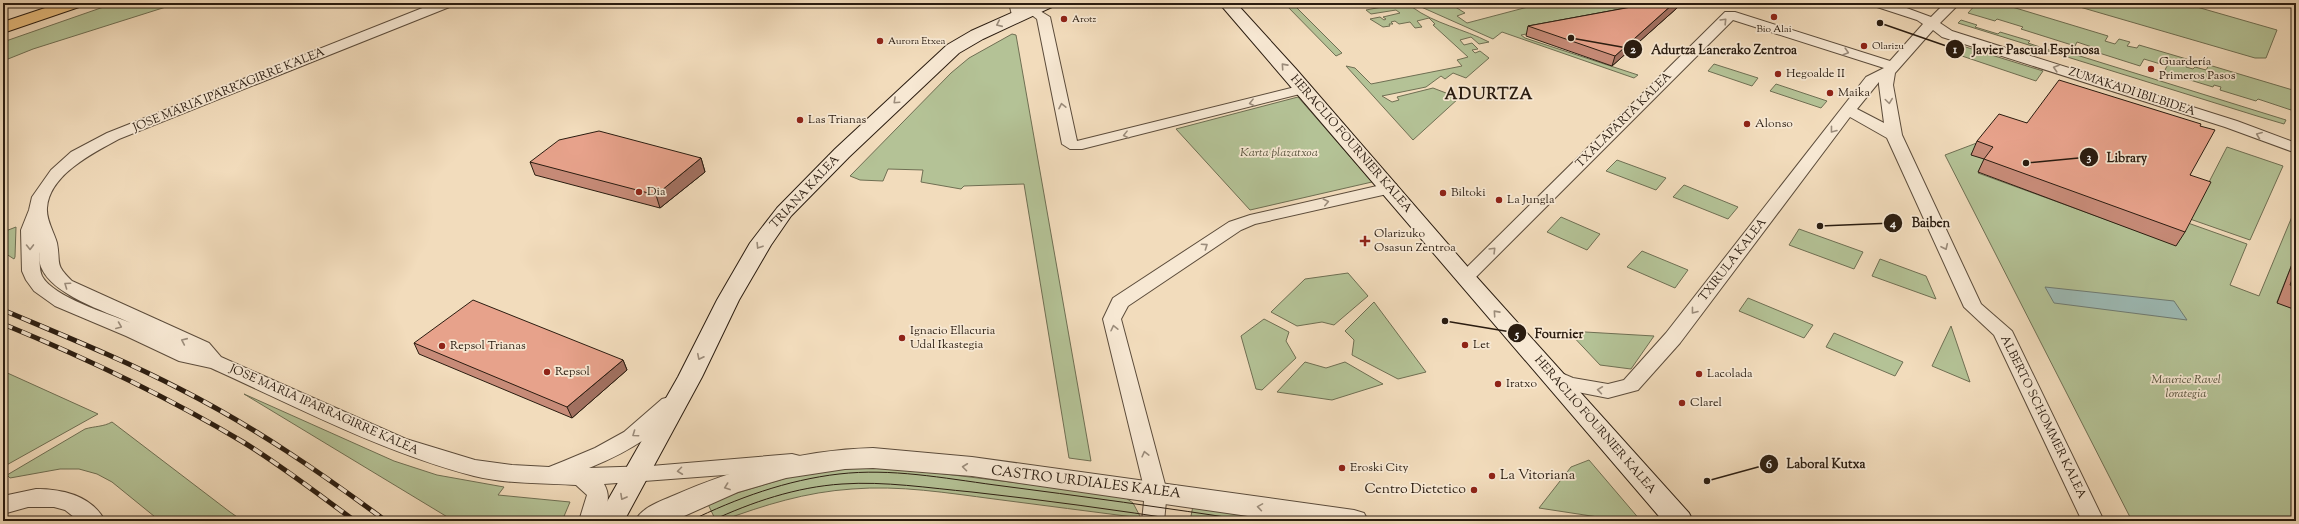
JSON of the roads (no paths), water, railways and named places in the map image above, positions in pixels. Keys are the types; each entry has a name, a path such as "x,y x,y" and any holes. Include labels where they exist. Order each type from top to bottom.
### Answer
{"main road":[{"path":"3,18 48,3"},
{"path":"3,28 76,3"},
{"name":"HERACLIO FOURNIER KALEA","path":"1227,3 1390,188 1465,278 1679,521"},
{"name":"TRIANA KALEA","path":"610,521 683,388 728,300 761,243 784,212 842,153 939,60 977,34 1029,8"},
{"name":"CASTRO URDIALES KALEA","path":"649,521 686,502 780,469 816,463 872,458 904,460 1156,492 1354,521"}],"street":[{"name":"JOSE MARIA IPARRAGIRRE KALEA","path":"447,3 113,136 77,155 57,173 40,197 38,210 30,230 31,271 41,287 62,302 133,331 186,356 216,362 399,445 475,468 580,477 636,474"},
{"name":"ZUMAKADI IBILBIDEA","path":"1878,3 1913,14 1947,34 2224,121 2296,148"},
{"path":"1890,69 1953,3"},
{"path":"1029,8 1043,17 1070,144 1076,146 1303,89"},
{"name":"TXALAPARTA KALEA","path":"1465,278 1730,15 1890,69"},
{"name":"TXIRULA KALEA","path":"1552,376 1569,384 1608,391 1631,385 1673,338 1871,80 1890,69"},
{"name":"ALBERTO SCHOMMER KALEA","path":"1890,69 1886,85 1894,135 1973,307 2002,331 2093,521"},
{"path":"1848,110 1894,135"},
{"path":"1153,521 1156,492 1112,319 1120,302 1235,226 1250,220 1390,188"},
{"name":"JOSE MARIA IPARRAGIRRE KALEA","path":"552,475 584,462 627,440 658,417 683,388"},
{"name":"CASTRO URDIALES KALEA","path":"636,474 651,474 778,462 816,463"},
{"path":"580,477 592,483 598,491 599,497 590,521"},
{"path":"3,504 17,500 51,498 70,502 94,521"}],"water":[{"path":"2045,287 2174,301 2187,320 2054,303"}],"tram line":[{"path":"690,521 726,505 781,485 820,477 858,472 898,473 936,477 1252,521"},
{"path":"711,521 775,496 808,488 858,483 907,485 1026,498 1188,521"}],"railway":[{"path":"3,310 136,368 207,403 286,450 386,521"},
{"path":"3,324 65,350 125,378 214,425 243,442 300,480 355,521"}],"place":[{"name":"Bio Alai","path":"1774,17"},
{"name":"Arotz","path":"1064,19"},
{"name":"Javier Pascual Espinosa","path":"1880,23"},
{"name":"Adurtza Lanerako Zentroa","path":"1571,38"},
{"name":"Aurora Etxea","path":"880,41"},
{"name":"Olarizu","path":"1864,46"},
{"name":"Guardería Primeros Pasos","path":"2151,69"},
{"name":"Hegoalde II","path":"1778,74"},
{"name":"Maika","path":"1830,93"},
{"name":"Las Trianas","path":"800,120"},
{"name":"Alonso","path":"1747,124"},
{"name":"Library","path":"2026,163"},
{"name":"Dia","path":"639,192"},
{"name":"Biltoki","path":"1443,193"},
{"name":"La Jungla","path":"1499,200"},
{"name":"Baiben","path":"1820,226"},
{"name":"Olarizuko Osasun Zentroa","path":"1365,241"},
{"name":"Fournier","path":"1445,321"},
{"name":"Ignacio Ellacuria Udal Ikastegia","path":"902,338"},
{"name":"Let","path":"1465,345"},
{"name":"Repsol Trianas","path":"442,346"},
{"name":"Repsol","path":"547,372"},
{"name":"Lacolada","path":"1699,374"},
{"name":"Iratxo","path":"1498,384"},
{"name":"Clarel","path":"1682,403"},
{"name":"Eroski City","path":"1342,468"},
{"name":"La Vitoriana","path":"1492,476"},
{"name":"Laboral Kutxa","path":"1707,481"},
{"name":"Centro Dietetico","path":"1474,490"}],"district":[{"name":"ADURTZA","path":"1489,95"}],"park label":[{"name":"Karta plazatxoa","path":"1279,153"},
{"name":"Maurice Ravel lorategia","path":"2186,387"}]}
